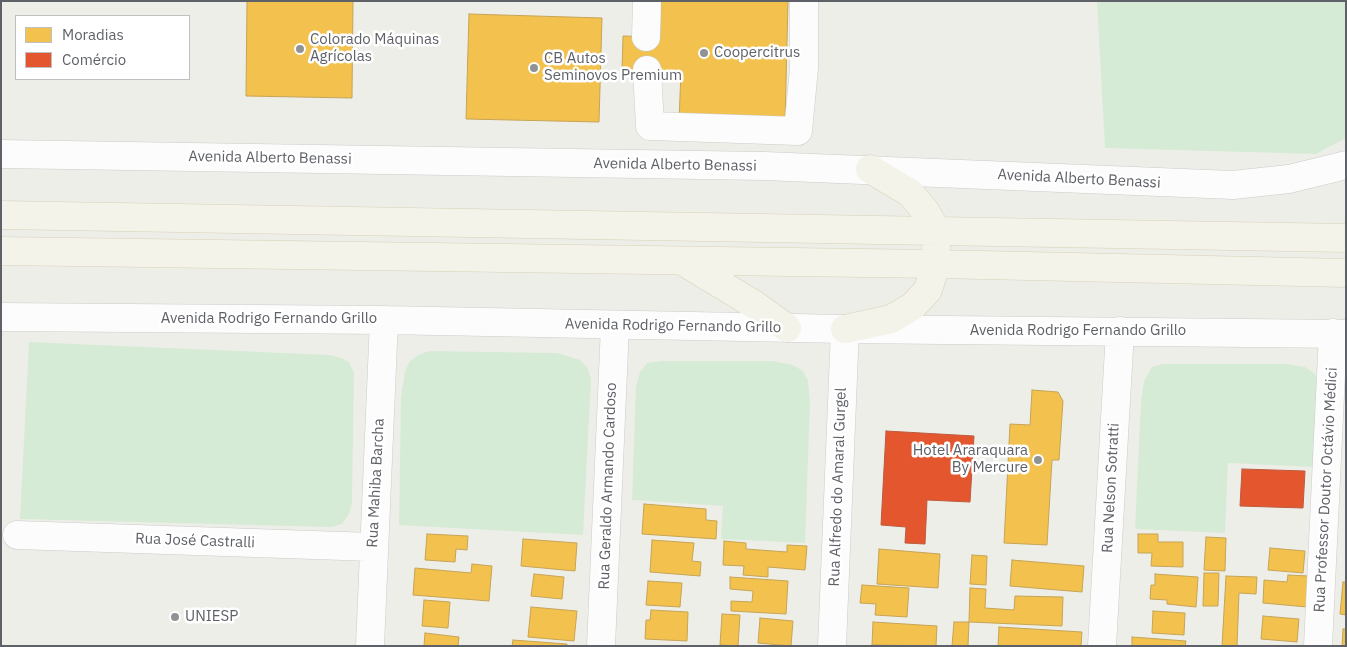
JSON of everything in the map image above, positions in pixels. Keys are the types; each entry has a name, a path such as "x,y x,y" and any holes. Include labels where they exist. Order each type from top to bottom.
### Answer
{"main road":[{"path":"845,329 892,319 913,306 928,290 936,264 936,230 926,212 910,193 870,169"},
{"path":"1,215 1346,238"},
{"path":"1,251 683,262 936,264 1346,273"},
{"path":"683,262 755,305 787,328"}],"street":[{"path":"646,37 647,1"},
{"path":"650,126 798,131 804,68 804,1"},
{"path":"647,70 651,164"},
{"name":"Avenida Alberto Benassi","path":"1,154 870,169 1233,186 1289,179 1346,164"},
{"name":"Avenida Rodrigo Fernando Grillo","path":"1,317 384,320 845,329 1339,333"},
{"name":"Rua Mahiba Barcha","path":"370,646 384,320"},
{"name":"Rua Geraldo Armando Cardoso","path":"601,646 615,326"},
{"name":"Rua Alfredo do Amaral Gurgel","path":"832,646 845,329"},
{"name":"Rua Nelson Sotratti","path":"1102,646 1120,331"},
{"name":"Rua Professor Doutor Octávio Médici","path":"1318,646 1339,333"},
{"name":"Rua José Castralli","path":"17,535 373,547"}],"green space":[{"path":"1097,1 1346,1 1346,138 1316,154 1105,148"},
{"path":"29,342 330,355 349,362 354,373 352,503 349,514 342,524 331,527 20,519"},
{"path":"430,351 557,353 580,360 587,367 591,379 583,535 399,525 401,397 405,371 410,361 420,354"},
{"path":"661,361 772,361 793,365 803,371 808,380 810,403 805,543 721,539 723,506 632,500 636,387 640,372 647,363"},
{"path":"1163,364 1287,364 1305,367 1314,373 1318,381 1313,467 1228,463 1225,533 1135,529 1141,401 1144,381 1152,367"}],"building: Moradias":[{"name":"Colorado Máquinas Agrícolas","path":"247,1 353,1 352,98 246,96"},
{"name":"Coopercitrus","path":"661,1 788,1 785,124 679,121 681,71 622,69 623,36 660,37"},
{"name":"CB Autos Seminovos Premium","path":"469,14 602,18 599,122 466,119"},
{"path":"1032,390 1058,392 1063,401 1059,460 1052,460 1047,545 1004,543 1010,424 1030,425"},
{"path":"644,504 706,509 706,520 717,521 716,539 642,534"},
{"path":"427,534 468,536 467,550 456,549 455,562 425,560"},
{"path":"1138,534 1158,534 1158,542 1183,542 1183,567 1151,566 1152,553 1138,553"},
{"path":"1206,537 1226,538 1225,571 1204,570"},
{"path":"523,539 577,543 575,571 521,566"},
{"path":"652,540 694,543 692,561 701,562 700,576 650,572"},
{"path":"724,541 746,543 746,549 787,552 787,545 807,546 805,570 768,567 768,577 743,575 744,566 723,565"},
{"path":"1270,548 1305,551 1303,573 1268,570"},
{"path":"879,549 940,554 938,588 877,584"},
{"path":"972,555 987,556 986,585 970,584"},
{"path":"1012,560 1084,566 1082,592 1010,586"},
{"path":"472,564 492,566 489,601 413,595 415,568 471,573"},
{"path":"1204,573 1219,573 1218,606 1203,606"},
{"path":"534,574 564,577 562,599 531,596"},
{"path":"1155,574 1198,577 1196,607 1167,604 1167,600 1150,599 1151,585 1155,585"},
{"path":"1288,575 1309,576 1307,607 1263,603 1264,580 1287,582"},
{"path":"1226,576 1257,577 1256,594 1239,593 1237,646 1222,646"},
{"path":"730,577 788,581 786,614 731,611 731,601 752,602 753,591 730,589"},
{"path":"648,581 682,583 680,607 646,605"},
{"path":"1343,582 1346,582 1346,615 1340,614"},
{"path":"862,585 909,588 907,617 875,615 876,604 860,603"},
{"path":"970,588 986,589 985,608 1014,610 1015,596 1063,597 1062,626 969,622"},
{"path":"424,600 450,602 448,628 422,626"},
{"path":"531,607 577,611 574,641 528,637"},
{"path":"651,610 688,612 687,641 645,639 646,620 650,620"},
{"path":"1153,611 1185,613 1184,635 1152,633"},
{"path":"722,614 740,615 738,646 720,645"},
{"path":"1263,616 1299,619 1297,642 1261,639"},
{"path":"760,618 793,621 791,646 758,643"},
{"path":"873,622 937,626 936,646 872,645"},
{"path":"954,622 969,622 968,646 952,646"},
{"path":"999,627 1082,632 1081,646 998,646"},
{"path":"1343,629 1346,629 1346,646 1342,646"},
{"path":"425,633 459,637 458,646 424,646"},
{"path":"1132,637 1186,641 1185,646 1132,646"},
{"path":"513,640 567,644 567,646 512,646"}],"building: Comércio":[{"path":"886,431 974,436 970,502 927,500 925,544 905,543 906,527 881,525"},
{"path":"1242,469 1305,471 1303,508 1240,506"}],"place":[{"name":"Colorado Máquinas Agrícolas","path":"300,49"},
{"name":"Coopercitrus","path":"704,53"},
{"name":"CB Autos Seminovos Premium","path":"534,68"},
{"name":"Hotel Araraquara By Mercure","path":"1038,460"},
{"name":"UNIESP","path":"175,617"}]}
